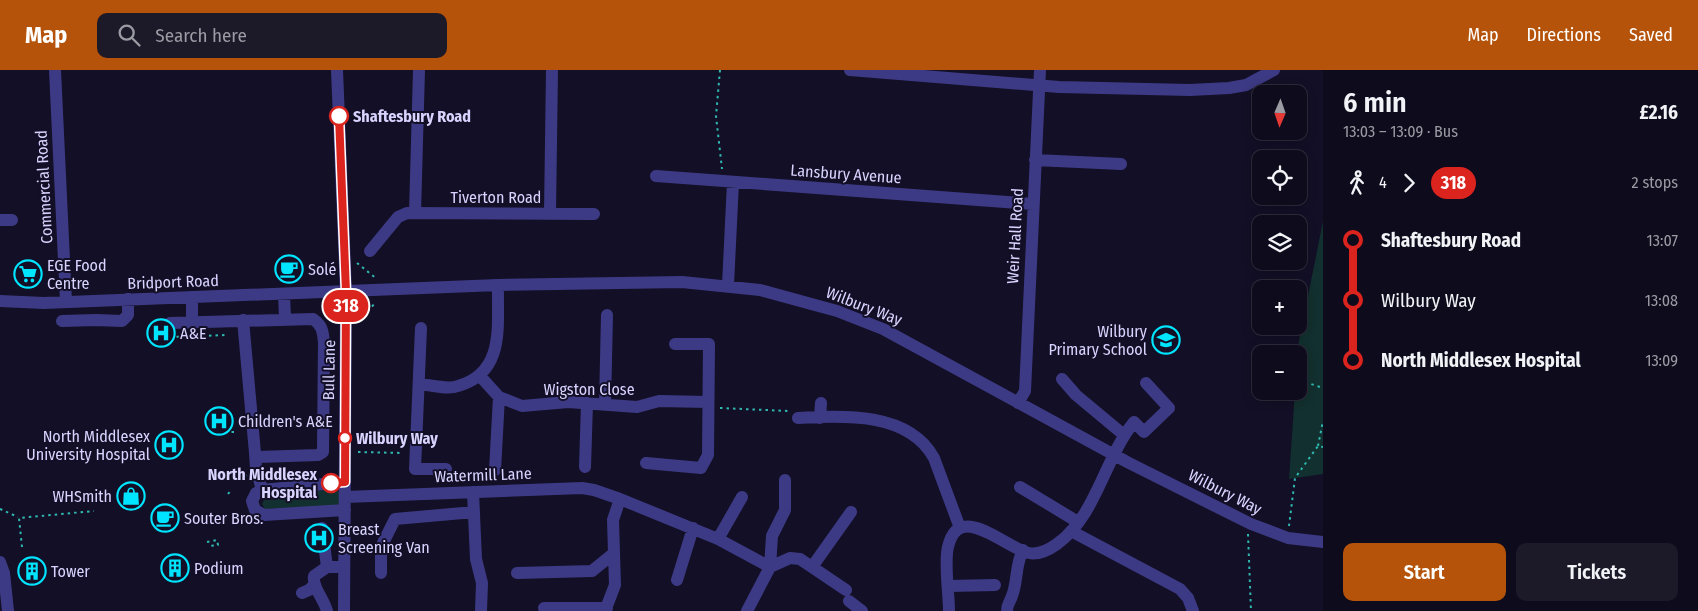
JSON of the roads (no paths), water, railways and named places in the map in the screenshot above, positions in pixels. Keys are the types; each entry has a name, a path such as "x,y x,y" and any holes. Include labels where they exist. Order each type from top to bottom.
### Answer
{"street":[{"name":"Commercial Road","path":"55,70 66,302"},
{"name":"Bull Lane","path":"337,70 346,292 344,611"},
{"path":"415,213 419,70"},
{"path":"550,213 552,70"},
{"path":"850,70 1040,86 1216,89 1246,85 1274,70"},
{"name":"Weir Hall Road","path":"1018,403 1025,391 1040,70"},
{"path":"1035,160 1121,164"},
{"name":"Lansbury Avenue","path":"656,176 1033,204"},
{"path":"728,182 728,285"},
{"path":"370,251 409,205 416,189"},
{"name":"Tiverton Road","path":"398,216 415,213 594,214"},
{"name":"Wilbury Way","path":"346,292 498,285 682,282 728,285 787,297 837,311 883,329 1112,454 1251,524 1288,538 1323,542"},
{"path":"420,384 457,387 480,376 493,361 496,349 498,285"},
{"name":"Bridport Road","path":"0,301 66,302 346,292"},
{"path":"284,294 285,319"},
{"path":"192,297 192,323"},
{"path":"62,321 122,321 128,315 128,300"},
{"path":"606,404 607,315"},
{"path":"170,324 313,318 323,329 324,452 318,454 258,457 255,453"},
{"path":"243,320 257,474 262,490 345,482"},
{"path":"421,328 415,469 446,469"},
{"path":"646,463 701,468 708,455 709,344 675,344"},
{"name":"Wigston Close","path":"480,376 499,397 522,406 568,402 637,407 659,401 708,405"},
{"path":"1062,379 1076,395 1124,435"},
{"path":"949,611 947,548 952,535 960,528 975,526 1022,550 1036,553 1049,549 1075,526 1096,492 1112,454 1134,422 1144,432 1169,408 1146,383"},
{"path":"495,470 499,397"},
{"path":"585,467 587,403"},
{"path":"820,403 820,418"},
{"path":"801,418 863,418 890,424 916,437 930,451 929,460 960,528"},
{"path":"747,611 770,567 772,536 785,510 785,480"},
{"name":"Watermill Lane","path":"262,490 253,497 252,504 255,510 264,515 345,503 473,492 582,488 620,499 693,528 770,567"},
{"path":"1020,488 1075,526 1180,589 1188,598 1193,611"},
{"path":"473,492 477,568 482,583 481,611"},
{"path":"718,539 742,497"},
{"path":"544,608 606,609 615,585 613,520 620,499"},
{"path":"381,573 381,547 394,519 474,512"},
{"path":"812,567 851,512"},
{"path":"322,528 326,563 314,576 314,585 323,599 327,611"},
{"path":"677,580 693,528"},
{"path":"1008,611 1007,604 1012,596 1017,561 1022,550"},
{"path":"517,573 592,571 613,554"},
{"path":"770,567 790,558 800,559 847,596 862,611"},
{"path":"0,562 4,573 8,611"},
{"path":"326,563 344,564"},
{"path":"302,593 314,585"},
{"path":"949,586 995,585"}],"place":[{"name":"Shaftesbury Road","path":"339,116"},
{"name":"Solé","path":"289,269"},
{"name":"EGE Food Centre","path":"28,274"},
{"name":"A&E","path":"161,333"},
{"name":"Wilbury Primary School","path":"1166,340"},
{"name":"Children's A&E","path":"219,421"},
{"name":"Wilbury Way","path":"345,438"},
{"name":"North Middlesex University Hospital","path":"169,445"},
{"name":"North Middlesex Hospital","path":"331,483"},
{"name":"WHSmith","path":"131,496"},
{"name":"Souter Bros.","path":"165,518"},
{"name":"Breast Screening Van","path":"319,538"},
{"name":"Podium","path":"175,568"},
{"name":"Tower","path":"32,571"}]}
